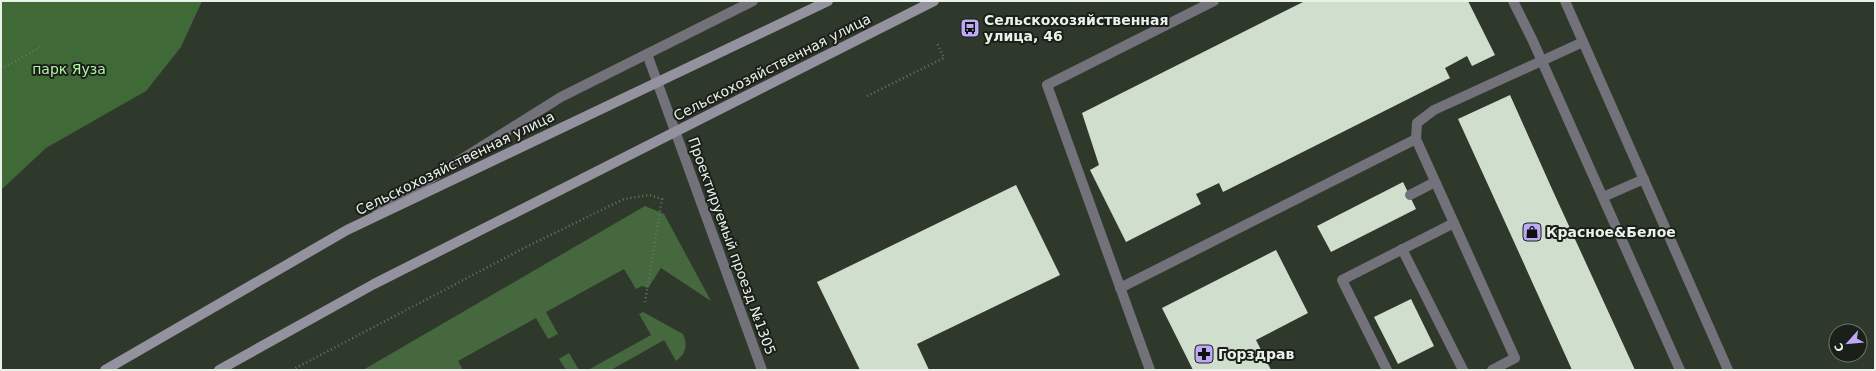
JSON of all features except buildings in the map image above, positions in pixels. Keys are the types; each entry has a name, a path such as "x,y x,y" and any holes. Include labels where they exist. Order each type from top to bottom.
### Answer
{"main road":[{"name":"Сельскохозяйственная улица","path":"105,370 347,230 828,1"},
{"name":"Сельскохозяйственная улица","path":"219,370 374,284 934,1"}],"street":[{"path":"347,230 561,97 753,1"},
{"path":"1150,370 1047,85 1214,1"},
{"path":"1513,1 1542,60 1680,370"},
{"path":"1565,1 1728,370"},
{"path":"1492,370 1515,358 1416,139 1417,123 1434,110 1583,42"},
{"name":"Проектируемый проезд №1305","path":"647,54 762,370"},
{"path":"1120,288 1416,139"},
{"path":"1602,197 1644,179"},
{"path":"1410,196 1435,182"},
{"path":"1387,370 1342,280 1454,223"},
{"path":"1402,249 1463,370"}],"path":[{"path":"867,96 944,58 937,42"},
{"path":"1,69 41,47"},
{"path":"292,370 528,246 624,199 649,196 662,199 645,302"}],"green space":[{"name":"парк Яуза","path":"1,1 202,1 181,47 146,91 46,148 1,190"},
{"path":"645,206 664,214 711,301 661,268 648,288 642,286 636,289 624,269 546,312 558,334 548,339 536,318 458,361 463,370 363,370"},
{"path":"643,312 683,334 686,346 682,355 676,361 664,340 611,370 588,370 651,335 639,314"},
{"path":"569,353 579,370 566,370 559,359"}],"place":[{"name":"Сельскохозяйственная улица, 46","path":"970,28"},
{"name":"Красное&Белое","path":"1532,232"},
{"name":"Горздрав","path":"1204,354"}]}
